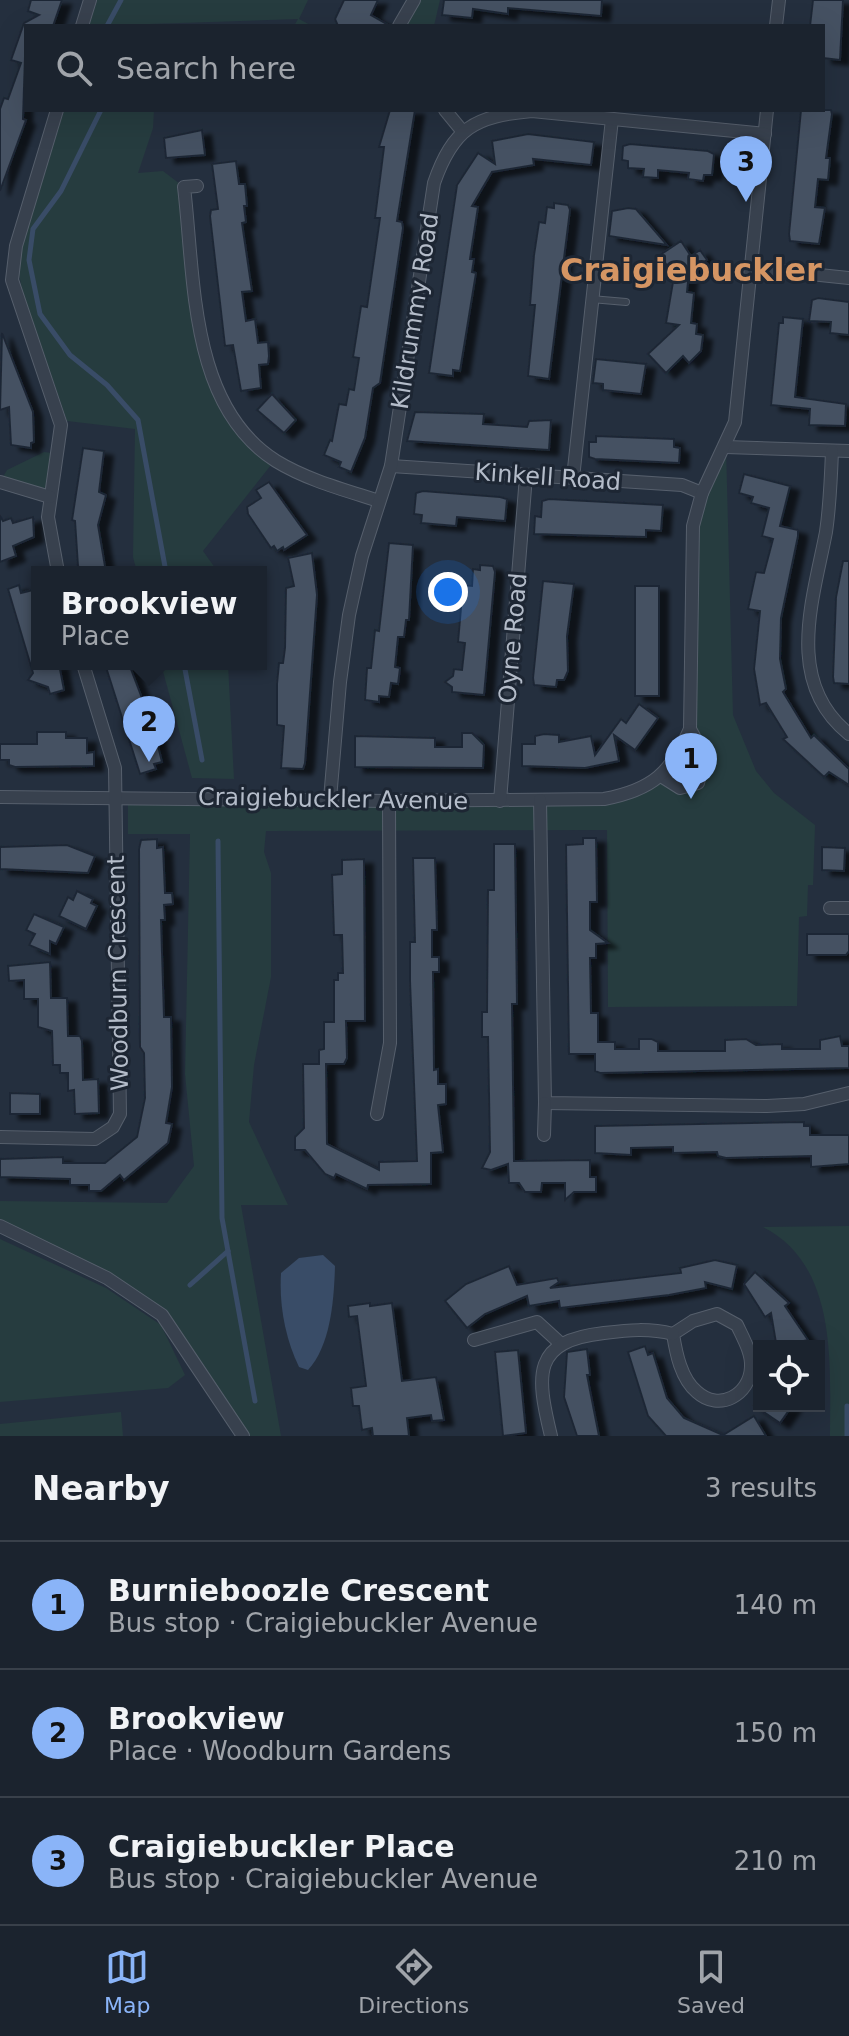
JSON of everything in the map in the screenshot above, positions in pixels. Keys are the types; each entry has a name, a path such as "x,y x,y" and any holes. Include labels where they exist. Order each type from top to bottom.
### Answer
{"street":[{"path":"83,24 90,0"},
{"path":"400,24 414,0"},
{"path":"776,24 779,0"},
{"path":"56,112 16,246 12,280 61,425 60,454 50,497 49,538 56,566"},
{"path":"447,112 463,132"},
{"name":"Kildrummy Road","path":"330,799 349,615 391,466 434,183 444,153 463,132 499,114 521,112"},
{"name":"Kildrummy Road","path":"542,112 765,134"},
{"name":"Craigiebuckler Avenue","path":"0,797 389,801 604,799 632,794 661,776 677,758 690,729 693,697 693,526 702,493 735,422 767,112"},
{"path":"573,478 612,119"},
{"path":"197,186 184,187 205,355 223,405 254,444 275,460 379,501"},
{"path":"752,268 849,278"},
{"path":"726,447 849,451"},
{"path":"832,451 831,503 812,593 807,649 814,690 825,710 849,734"},
{"name":"Kinkell Road","path":"391,466 682,485 702,493"},
{"name":"Oyne Road","path":"500,801 526,476"},
{"path":"0,482 50,497"},
{"name":"Woodburn Crescent","path":"0,1137 95,1139 113,1127 120,1114 115,768 85,670"},
{"name":"Craigiebuckler Avenue","path":"661,776 680,788 698,783 702,772 699,745 690,729"},
{"path":"540,800 544,1135"},
{"path":"377,1114 390,1043 389,801"},
{"path":"830,908 849,908"},
{"path":"545,1103 767,1106 804,1104 849,1093"},
{"path":"0,1226 107,1278 162,1315 243,1436"},
{"path":"551,1436 543,1384 555,1348 574,1336 648,1328 673,1334 693,1321 717,1314 737,1325 750,1356 747,1386 736,1397 723,1402 697,1392 676,1354 673,1334"},
{"path":"474,1340 537,1322 555,1348"}],"lane":[{"path":"591,299 626,302"}],"green space":[{"path":"97,0 308,0 299,19 308,24 295,24 298,19 90,24"},
{"path":"414,0 440,0 434,24 400,24"},
{"path":"63,112 154,112 153,128 138,173 163,171 184,187 205,355 223,405 275,460 203,551 214,566 135,566 135,429 67,421 22,290 18,268"},
{"path":"726,447 733,715 756,771 774,793 815,825 813,885 808,885 807,916 799,917 797,1006 608,1007 607,830 266,831 264,852 271,873 271,977 254,1065 249,1122 288,1205 241,1205 281,1436 243,1436 162,1315 107,1278 0,1226 0,1201 167,1203 194,1166 185,1074 190,834 128,834 128,797 604,799 661,776 680,788 702,772 690,729 693,526"},
{"path":"44,452 60,454 50,497 0,482 7,470"},
{"path":"163,670 228,670 234,779 192,778"},
{"path":"849,1226 849,1436 830,1436 829,1348 817,1291 805,1266 787,1244 763,1227"},
{"path":"0,1239 106,1288 161,1325 185,1375 168,1388 0,1402"},
{"path":"121,1412 123,1436 0,1436 0,1424"}],"water":[{"path":"323,1255 335,1266 332,1307 322,1348 308,1370 299,1367 287,1333 282,1309 281,1273 299,1258"}],"building":[{"path":"31,0 62,0 54,24 24,24 23,119 26,120 0,191 0,109 4,98 8,99 21,63 11,60 24,23 39,15 28,11"},
{"path":"344,0 378,0 371,15 387,24 337,24 335,19"},
{"path":"444,0 602,0 601,16 508,8 508,14 473,9 472,18 442,15"},
{"path":"813,0 843,0 840,60 825,58 825,24 810,24"},
{"path":"831,110 826,158 830,158 828,180 818,179 815,207 825,208 819,244 790,241 801,112"},
{"path":"389,112 415,112 397,221 402,222 403,228 380,383 373,388 365,438 351,472 339,467 341,462 324,455 332,441 339,404 346,405 349,389 354,390 359,358 353,357 361,306 367,307 380,218 375,218 384,147 379,147"},
{"path":"202,130 205,155 166,158 164,138"},
{"path":"528,134 594,142 591,165 533,159 534,165 492,172 472,206 478,207 470,259 474,259 472,272 476,273 460,371 453,370 453,376 429,373 457,185 478,153 495,164 492,141"},
{"path":"630,144 708,151 714,154 712,175 704,175 703,181 688,179 689,173 658,170 658,178 643,177 644,169 628,168 628,161 622,160 623,146"},
{"path":"236,161 239,184 245,184 247,206 244,206 246,222 242,223 252,291 242,292 246,321 255,319 258,343 268,342 269,356 268,364 259,365 261,388 241,391 233,345 225,346 210,216 211,210 218,209 212,164"},
{"path":"554,203 568,205 570,210 549,379 528,376 535,305 530,305 539,222 545,223 547,207 554,208"},
{"path":"636,209 667,245 609,236 612,211"},
{"path":"681,241 691,256 700,250 707,260 689,272 687,292 694,293 691,323 697,324 696,334 703,335 701,351 689,363 683,356 666,373 648,354 679,325 666,323 674,276 660,255"},
{"path":"812,300 849,302 849,335 830,333 831,322 809,321"},
{"path":"783,317 803,319 795,397 846,404 845,426 809,425 810,409 771,405 779,323 783,323"},
{"path":"2,333 33,412 34,442 31,448 11,445 9,407 0,410"},
{"path":"596,359 646,364 641,394 603,390 603,384 593,383"},
{"path":"272,394 296,420 284,433 257,410"},
{"path":"415,412 484,414 483,424 527,427 529,421 551,420 549,450 407,441"},
{"path":"596,436 674,439 674,447 680,448 679,463 595,459 589,457 589,442 596,442"},
{"path":"83,448 104,451 99,492 106,495 98,525 105,566 78,566 75,521 72,520"},
{"path":"744,474 790,486 780,526 798,530 798,536 781,618 780,659 786,689 783,692 811,738 814,735 849,769 849,785 829,772 824,777 783,739 787,737 766,703 760,705 754,669 760,611 748,609 756,572 764,573 773,539 762,536 769,508 751,503 753,497 739,493"},
{"path":"269,482 307,535 284,550 283,547 277,551 274,546 271,548 248,514 247,507 261,498 256,490"},
{"path":"423,491 507,499 505,521 457,517 456,526 421,523 422,515 414,514 416,493"},
{"path":"542,501 663,505 661,531 646,530 646,537 534,534 535,516 541,517"},
{"path":"0,516 3,521 11,518 13,523 33,517 34,537 13,546 16,556 0,562"},
{"path":"389,543 413,545 409,620 406,620 404,637 398,637 395,667 400,668 398,684 391,683 389,697 379,696 379,702 365,700 367,668 371,668 375,630 379,631"},
{"path":"312,553 317,595 305,763 303,769 281,768 284,726 277,725 277,684 279,663 283,663 285,648 286,588 294,586 288,558"},
{"path":"843,561 849,561 849,684 834,683 833,677 836,597"},
{"path":"480,565 493,566 495,572 484,695 452,692 452,687 445,682 453,676 454,669 462,670 465,643 458,642 463,585 472,586 473,569 480,570"},
{"path":"543,581 574,584 567,636 568,671 564,680 557,680 556,687 534,685 533,678"},
{"path":"19,585 21,593 31,590 31,666 8,589"},
{"path":"635,586 659,586 659,696 635,696"},
{"path":"32,670 60,670 64,690 50,694 48,687 28,680"},
{"path":"107,670 131,670 142,698 146,697 162,762 154,764 156,769 140,774"},
{"path":"639,704 658,718 635,750 614,735 619,761 585,768 522,766 522,744 535,744 535,736 544,734 559,735 559,742 591,736 595,755 621,719 626,723"},
{"path":"37,732 66,732 66,738 87,738 87,753 94,752 94,766 15,767 9,765 9,760 0,760 0,744 37,744"},
{"path":"462,733 472,733 484,745 483,768 355,767 355,736 435,738 435,747 462,747"},
{"path":"583,838 596,838 597,902 590,902 590,930 608,943 596,944 596,958 590,958 591,1013 598,1013 598,1042 615,1042 615,1049 639,1049 639,1039 652,1039 658,1042 658,1051 725,1051 725,1040 746,1039 756,1045 782,1044 782,1049 820,1049 820,1040 840,1036 842,1046 849,1046 849,1068 600,1073 595,1071 595,1054 569,1054 566,845 583,844"},
{"path":"157,839 157,848 163,847 165,893 172,893 173,904 164,905 165,920 161,920 164,1017 171,1017 172,1087 166,1123 172,1124 168,1143 124,1180 120,1175 101,1191 89,1191 89,1185 70,1185 70,1179 0,1177 0,1159 63,1157 63,1163 105,1163 137,1137 145,1098 144,1053 140,1047 139,849 141,840"},
{"path":"494,844 515,844 517,1004 512,1004 514,1161 590,1160 590,1177 596,1177 596,1192 574,1192 565,1200 565,1183 542,1183 541,1192 525,1192 519,1183 509,1183 508,1164 491,1170 482,1168 490,1152 488,1037 482,1037 482,1012 487,1012 488,890 494,890"},
{"path":"67,845 95,856 88,873 0,869 0,847"},
{"path":"822,847 845,848 844,871 822,870"},
{"path":"413,858 435,858 437,930 432,930 432,957 439,957 439,972 433,972 434,1070 438,1069 438,1084 446,1084 446,1104 438,1105 443,1152 431,1153 431,1184 368,1185 367,1189 336,1174 334,1178 325,1174 305,1150 295,1150 295,1137 304,1128 303,1064 319,1064 319,1050 324,1049 324,1022 334,1022 334,980 338,980 338,973 343,973 342,935 334,935 332,875 342,874 342,860 364,859 365,1021 346,1021 347,1058 344,1064 326,1064 327,1144 379,1170 379,1162 417,1161 410,981 410,942 415,942"},
{"path":"77,891 93,899 91,903 97,906 86,929 59,916 68,897 73,900"},
{"path":"34,914 64,927 56,944 50,941 50,954 29,945 35,934 26,930"},
{"path":"807,934 849,934 849,951 846,955 807,955"},
{"path":"50,962 51,998 67,998 68,1036 80,1036 82,1041 83,1080 98,1079 99,1113 75,1114 74,1090 68,1091 68,1073 60,1073 60,1065 53,1065 52,1031 38,1027 38,999 24,999 24,980 9,981 8,966"},
{"path":"10,1093 40,1094 40,1114 10,1114"},
{"path":"804,1122 804,1126 810,1126 810,1135 849,1135 849,1164 811,1167 811,1156 726,1158 718,1156 717,1152 673,1153 673,1147 631,1148 631,1155 595,1153 595,1126"},
{"path":"715,1260 737,1265 732,1289 705,1282 706,1288 669,1295 560,1308 559,1301 529,1306 527,1296 485,1314 467,1328 445,1301 466,1284 509,1266 517,1285 557,1278 559,1282 550,1288 681,1273 680,1268"},
{"path":"755,1272 789,1303 785,1306 808,1340 776,1340 771,1313 765,1317 744,1284"},
{"path":"370,1303 370,1306 392,1303 402,1381 436,1377 444,1420 432,1421 431,1415 407,1418 409,1436 373,1436 372,1428 362,1430 359,1406 353,1406 351,1388 366,1386 357,1316 349,1317 348,1306"},
{"path":"645,1346 648,1355 653,1353 667,1398 684,1418 723,1435 754,1416 766,1436 666,1436 648,1416 628,1352"},
{"path":"587,1349 590,1375 587,1375 599,1436 577,1436 564,1397 567,1352"},
{"path":"518,1350 526,1433 503,1436 495,1352"},
{"path":"764,1412 788,1412 780,1423"}],"waterway":[{"path":"108,24 121,0"},
{"path":"100,112 61,191 33,229 29,260 40,314 70,355 107,385 138,420 165,566"},
{"path":"185,670 202,760"},
{"path":"218,841 222,1218 255,1401"},
{"path":"190,1285 228,1251"},
{"path":"847,1406 847,1436"}],"place":[{"name":"Craigiebuckler Place","path":"746,202"},
{"name":"Brookview","path":"149,762"},
{"name":"Burnieboozle Crescent","path":"691,799"}],"district":[{"name":"Craigiebuckler","path":"691,270"}]}
